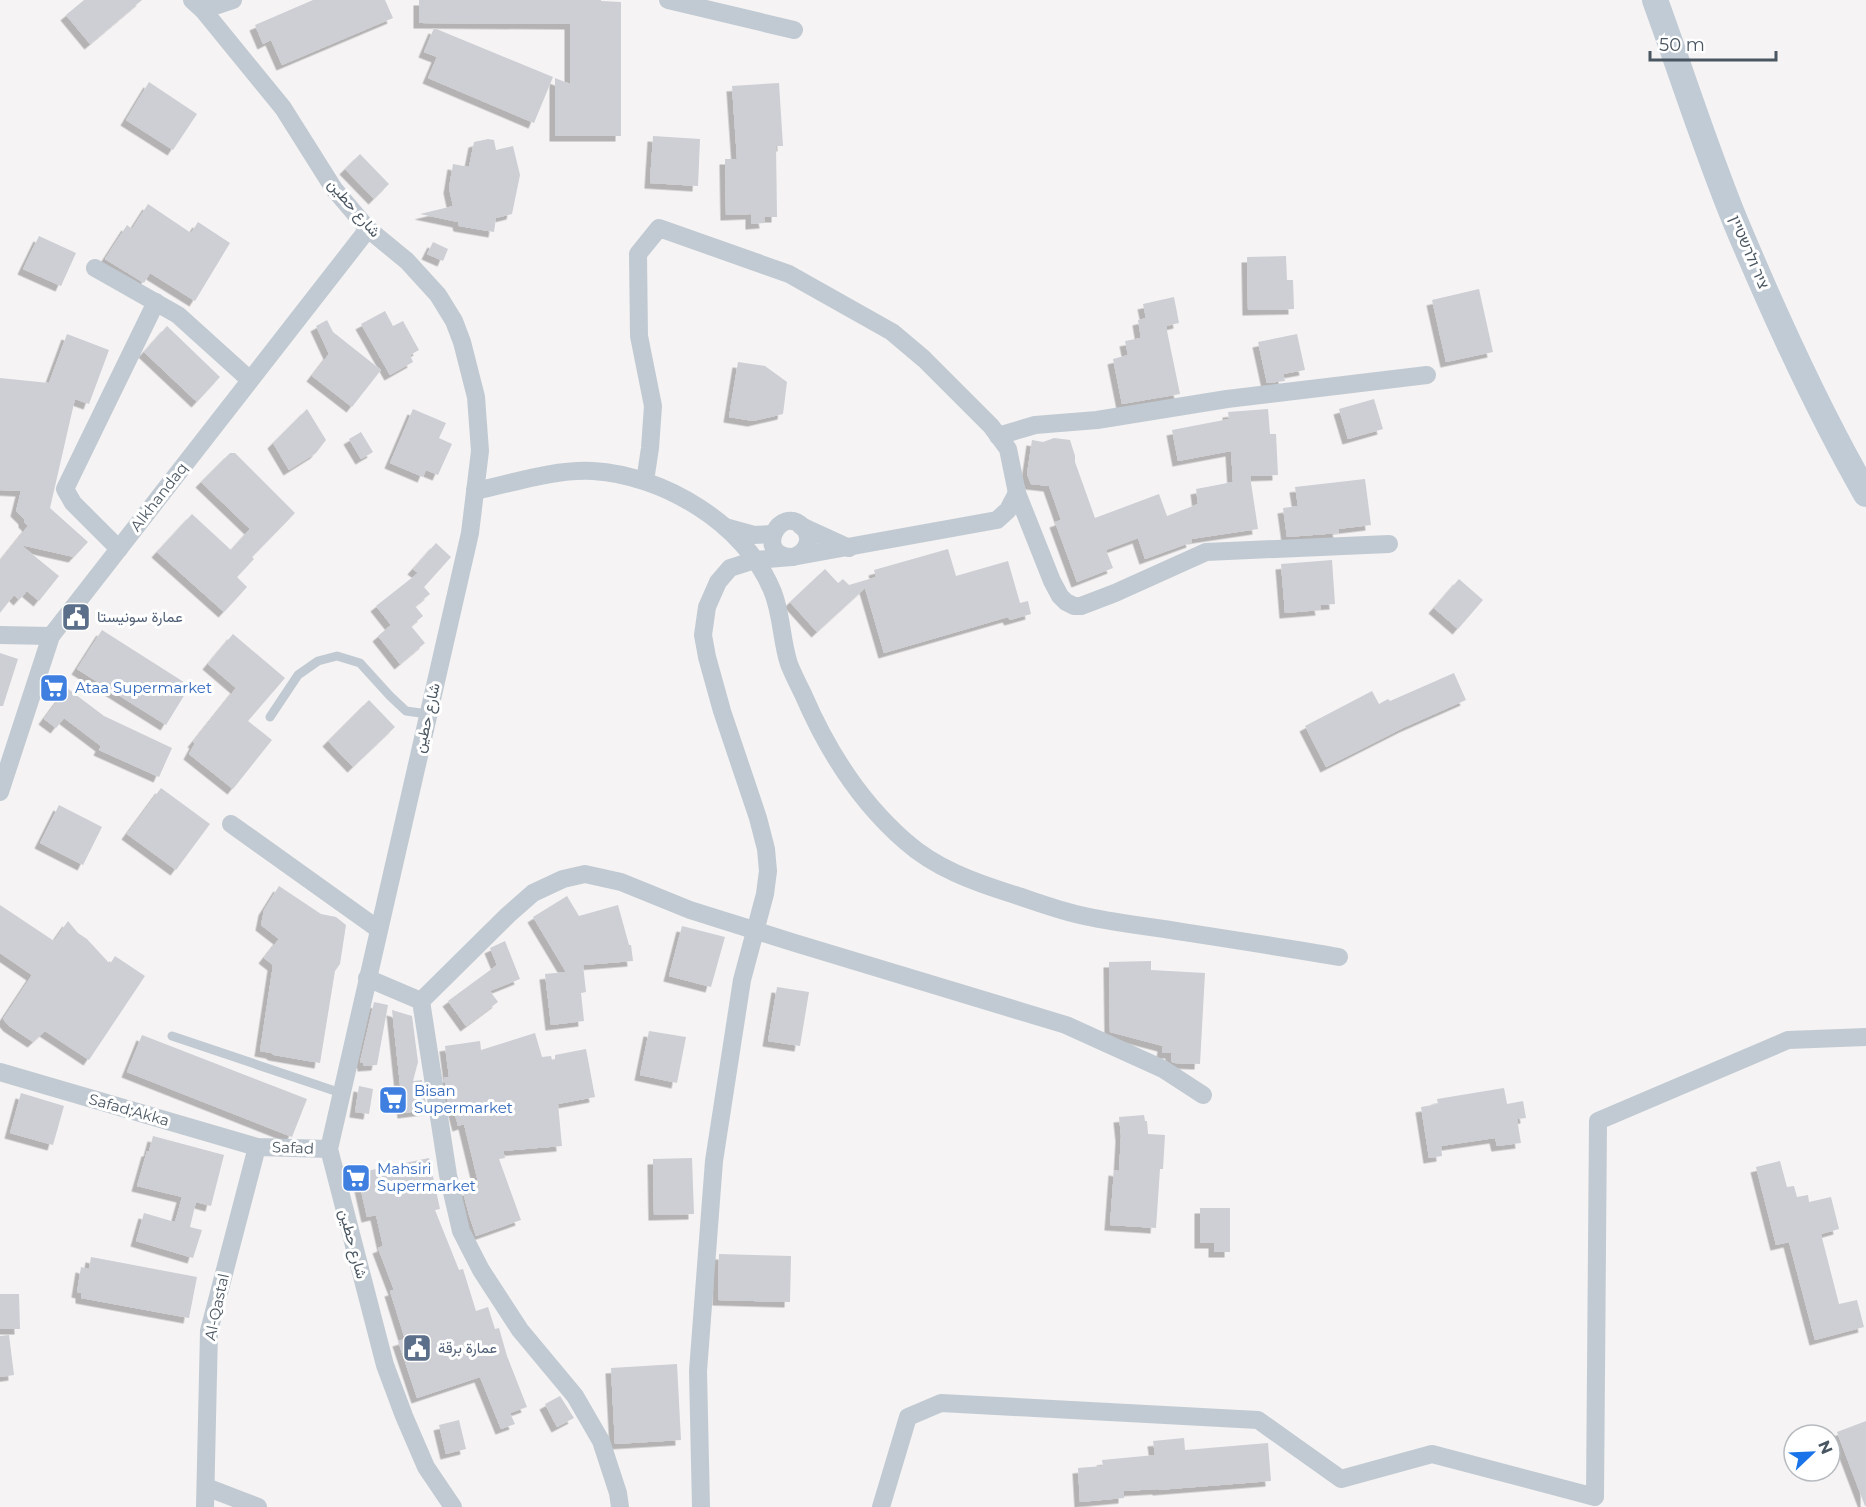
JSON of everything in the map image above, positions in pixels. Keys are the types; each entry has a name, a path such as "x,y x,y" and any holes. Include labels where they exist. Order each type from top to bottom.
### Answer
{"main road":[{"name":"ציר ולרשטיין","path":"1655,0 1736,221 1799,369 1866,494"}],"street":[{"path":"197,5 233,0"},
{"path":"668,0 794,30"},
{"name":"شارع حطين","path":"197,5 283,108 334,189 368,229 407,261 438,295 454,321 462,342 476,397 480,451 470,533 329,1149 385,1365 426,1467 453,1507"},
{"path":"645,481 653,406 639,336 638,254 659,228 789,274 892,332 924,359 991,426 1008,449 1017,493 1036,542 1060,596 1074,606 1081,606 1115,593 1206,552 1389,544"},
{"name":"Alkhandaq","path":"0,792 51,636 368,229"},
{"path":"96,268 177,315 250,380"},
{"path":"119,549 73,503 65,489 156,302"},
{"path":"998,436 1035,425 1097,420 1227,399 1427,375"},
{"path":"475,491 553,475 592,471 632,476 667,489 700,508 724,526 754,560 772,590 789,663 819,731 837,763 857,790 906,842 942,867 978,884 1079,915 1339,957"},
{"path":"998,520 1008,510 1017,493"},
{"path":"701,1507 698,1371 714,1161 742,980 765,894 768,871 766,849 758,818 722,711 707,657 703,635 706,607 718,582 730,568 754,560 849,548 998,520 1013,520 1023,527 1036,542"},
{"path":"754,560 761,544 785,522 791,521 849,548"},
{"path":"724,526 754,535 773,534"},
{"path":"773,534 772,540 776,551 786,557 798,556 806,547 808,535 801,526"},
{"path":"772,590 774,576 780,566 792,557"},
{"path":"0,635 51,636"},
{"path":"231,824 378,929"},
{"path":"421,1001 533,892 563,879 585,874 621,882 690,910 754,930 1066,1024 1163,1069 1203,1095"},
{"path":"367,978 421,1001"},
{"path":"421,1001 448,1175 461,1231 481,1270 520,1330 575,1396 601,1441 618,1492 620,1507"},
{"path":"881,1507 908,1417 941,1403 1258,1420 1341,1479 1432,1454 1595,1497 1598,1121 1788,1040 1866,1037"},
{"name":"Safad;Akka","path":"0,1072 257,1147"},
{"name":"Safad","path":"257,1147 329,1149"},
{"name":"Al-Qastal","path":"205,1507 209,1331 257,1147"},
{"path":"206,1488 258,1507"}],"lane":[{"path":"270,717 298,675 318,661 337,656 360,663 406,711 428,714"},
{"path":"172,1036 341,1093"}],"building":[{"path":"84,0 142,0 90,44 66,15"},
{"path":"313,0 385,0 393,18 282,65 271,40 263,44 255,25"},
{"path":"419,0 601,0 621,2 621,136 555,136 555,78 570,84 570,24 419,23"},
{"path":"434,28 553,77 534,123 428,78 437,57 424,52"},
{"path":"149,82 197,114 173,150 126,120"},
{"path":"779,83 783,146 776,146 777,217 764,217 765,223 751,224 751,214 726,215 725,159 737,159 732,86"},
{"path":"653,136 700,139 698,186 650,183"},
{"path":"494,140 496,150 513,146 520,175 512,214 496,218 494,232 459,226 458,222 420,214 453,206 449,188 453,164 469,167 474,142"},
{"path":"360,154 389,184 374,199 345,169"},
{"path":"148,204 191,233 198,222 230,243 195,301 150,273 144,283 105,259 127,225 132,229"},
{"path":"39,236 76,253 61,286 23,269"},
{"path":"433,242 448,249 443,261 427,254"},
{"path":"1286,256 1287,280 1293,280 1294,309 1248,310 1247,257"},
{"path":"1479,289 1493,352 1446,362 1432,300"},
{"path":"1174,297 1179,323 1166,326 1180,394 1122,404 1113,359 1128,355 1125,341 1141,338 1138,320 1146,318 1143,304"},
{"path":"385,311 393,326 403,321 419,350 410,355 413,362 390,375 361,324"},
{"path":"327,320 333,332 381,370 352,407 312,376 329,354 316,326"},
{"path":"167,326 220,377 197,402 144,352"},
{"path":"67,334 109,350 89,404 75,399 50,508 88,542 74,557 21,545 59,576 39,601 27,591 19,600 14,595 0,613 0,561 28,526 16,511 21,491 0,490 0,378 49,383"},
{"path":"1297,334 1305,370 1283,374 1285,381 1267,383 1258,342"},
{"path":"738,362 765,366 787,382 783,414 753,421 729,417"},
{"path":"1374,399 1383,429 1348,439 1339,409"},
{"path":"307,409 326,440 316,453 289,470 273,443"},
{"path":"413,409 446,423 439,438 452,444 438,475 426,470 423,477 390,463"},
{"path":"1268,409 1270,434 1276,434 1278,475 1250,476 1258,529 1191,539 1192,542 1145,559 1138,538 1106,550 1113,568 1077,582 1055,522 1061,520 1049,486 1031,484 1027,474 1032,440 1043,442 1054,438 1070,440 1075,462 1095,518 1159,494 1167,516 1198,504 1196,489 1233,482 1231,451 1178,461 1172,430 1229,419 1228,412"},
{"path":"361,432 373,452 361,459 349,439"},
{"path":"230,453 235,453 295,513 252,557 254,559 237,577 247,587 224,612 157,552 192,514 231,550 250,529 201,482"},
{"path":"1365,479 1371,525 1338,529 1339,533 1287,537 1283,508 1298,506 1295,487"},
{"path":"436,543 451,557 424,587 430,594 415,606 423,616 411,626 425,643 400,664 378,636 391,625 376,606 418,573 413,569"},
{"path":"948,549 956,576 1008,561 1020,603 1028,601 1031,614 1010,620 1008,617 884,653 865,588 817,632 790,602 825,569 838,583 843,579 849,585 876,577 874,570"},
{"path":"1332,560 1335,604 1320,605 1321,610 1285,613 1281,564"},
{"path":"1459,579 1483,600 1458,629 1434,608"},
{"path":"102,630 190,686 166,725 77,669"},
{"path":"233,634 285,678 248,721 272,740 233,789 189,754 195,743 193,742 236,688 208,664"},
{"path":"0,653 18,659 3,706 0,706"},
{"path":"1454,673 1466,700 1405,727 1326,767 1305,726 1372,691 1379,704"},
{"path":"67,688 104,716 172,748 159,777 99,750 101,746 64,718 56,728 44,719"},
{"path":"369,700 395,727 353,767 328,741"},
{"path":"161,788 210,824 176,870 127,834"},
{"path":"59,805 102,827 83,865 40,843"},
{"path":"279,886 321,914 336,917 346,925 340,964 335,971 320,1063 260,1051 273,965 264,958 279,939 261,925 264,910"},
{"path":"567,896 579,916 618,905 629,945 631,945 633,961 583,965 586,992 581,993 584,1021 551,1025 545,974 566,972 533,917"},
{"path":"0,905 54,941 68,921 110,964 115,956 145,976 89,1060 45,1031 33,1042 9,1026 3,1019 32,975 0,953"},
{"path":"682,926 725,937 711,987 669,976"},
{"path":"505,941 520,979 490,991 498,1002 466,1026 448,1001 497,965 490,948"},
{"path":"1151,961 1151,970 1205,973 1200,1064 1174,1063 1171,1061 1171,1053 1162,1053 1163,1046 1110,1032 1109,962"},
{"path":"777,987 809,992 800,1046 768,1041"},
{"path":"374,1002 388,1005 377,1065 363,1066 360,1062"},
{"path":"392,1010 412,1016 418,1062 413,1081 422,1080 427,1110 403,1113"},
{"path":"649,1031 686,1037 677,1083 640,1075"},
{"path":"535,1033 542,1057 551,1056 552,1060 555,1059 555,1055 586,1049 595,1097 558,1104 562,1146 503,1151 505,1158 499,1159 521,1220 476,1236 463,1192 479,1186 464,1124 458,1126 453,1107 449,1108 444,1077 449,1077 445,1046 480,1041 481,1050"},
{"path":"142,1035 307,1099 292,1137 127,1072"},
{"path":"359,1086 373,1089 369,1114 355,1112"},
{"path":"1504,1088 1507,1104 1523,1101 1526,1118 1517,1119 1521,1143 1497,1146 1495,1138 1441,1146 1442,1156 1429,1158 1421,1107 1438,1104 1437,1099"},
{"path":"21,1093 64,1106 53,1145 10,1133"},
{"path":"1144,1115 1148,1134 1165,1135 1156,1228 1110,1225 1114,1170 1119,1171 1121,1136 1119,1117"},
{"path":"153,1136 224,1155 211,1206 196,1202 190,1227 202,1230 193,1258 136,1241 144,1213 175,1222 182,1197 137,1186"},
{"path":"429,1158 440,1209 435,1210 459,1270 463,1269 476,1311 488,1307 495,1329 499,1328 507,1356 527,1407 510,1413 515,1424 501,1429 480,1377 417,1398 398,1341 405,1339 390,1291 394,1290 378,1248 383,1246 376,1215 367,1217 357,1173"},
{"path":"692,1158 694,1214 654,1215 653,1159"},
{"path":"1780,1161 1787,1187 1794,1186 1797,1197 1808,1195 1809,1202 1831,1197 1839,1229 1821,1234 1839,1304 1857,1300 1864,1327 1815,1340 1789,1242 1776,1245 1756,1167"},
{"path":"1200,1208 1230,1208 1230,1252 1214,1252 1214,1243 1200,1243"},
{"path":"719,1254 791,1256 790,1302 718,1300"},
{"path":"91,1257 197,1277 189,1318 81,1298 81,1293 77,1292 81,1267 89,1269"},
{"path":"0,1294 19,1294 20,1329 0,1329"},
{"path":"9,1335 14,1375 0,1377 0,1336"},
{"path":"677,1364 681,1440 615,1444 611,1368"},
{"path":"560,1396 574,1418 557,1427 545,1404"},
{"path":"459,1420 466,1449 446,1454 439,1425"},
{"path":"1866,1421 1866,1506 1842,1445 1842,1430"},
{"path":"1184,1438 1185,1450 1268,1443 1271,1481 1124,1491 1124,1498 1080,1502 1078,1468 1103,1466 1102,1460 1155,1455 1153,1441"}],"place":[{"name":"عمارة سونيستا","path":"76,617"},
{"name":"Ataa Supermarket","path":"54,688"},
{"name":"Bisan Supermarket","path":"393,1100"},
{"name":"Mahsiri Supermarket","path":"356,1178"},
{"name":"عمارة برقة","path":"417,1348"}]}
